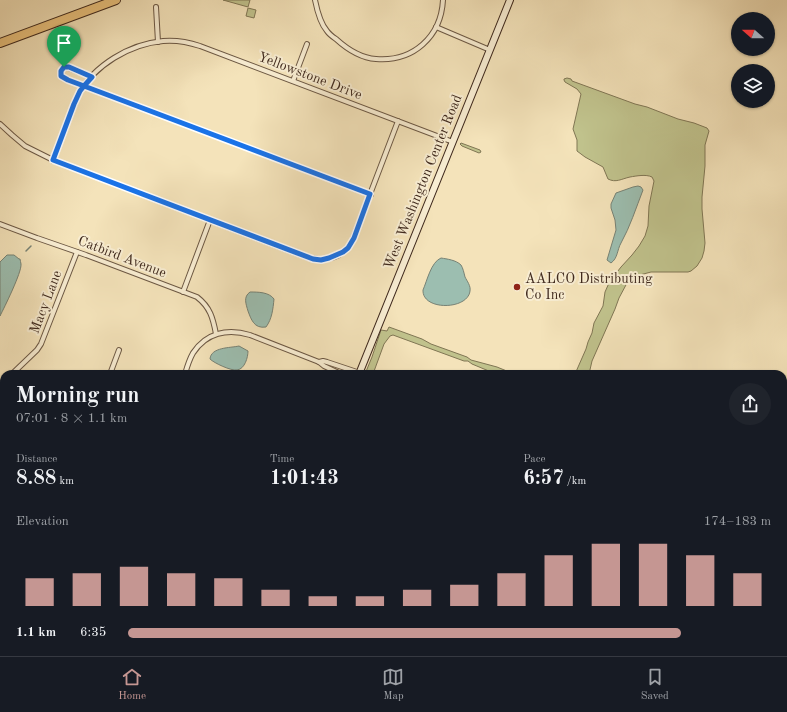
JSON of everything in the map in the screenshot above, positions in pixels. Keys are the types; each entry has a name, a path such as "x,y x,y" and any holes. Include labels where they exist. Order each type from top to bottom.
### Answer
{"highway":[{"path":"0,43 116,0"}],"main road":[{"name":"West Washington Center Road","path":"362,370 510,0"}],"street":[{"path":"314,0 318,15 326,31 344,47 375,59 389,59 404,56 422,46 429,38 440,18 443,0"},
{"path":"156,7 158,42"},
{"path":"436,26 490,50"},
{"name":"Yellowstone Drive","path":"53,160 80,91 107,62 127,50 147,44 172,41 196,45 453,142"},
{"path":"294,81 307,44"},
{"path":"92,77 69,67 62,69 60,74 63,78 370,194"},
{"path":"0,124 25,146 53,160 313,259 325,259 343,252 351,244 398,121"},
{"path":"183,292 210,220"},
{"name":"Catbird Avenue","path":"0,224 197,298 206,305 211,315 216,334"},
{"name":"Macy Lane","path":"16,370 38,350 42,344 77,252"},
{"path":"186,370 193,354 204,342 216,334 232,332 244,334 319,362 332,370"},
{"path":"112,370 119,350"},
{"path":"319,362 327,362 349,370"}],"green space":[{"path":"223,0 250,0 248,7"},
{"path":"248,8 256,10 254,18 246,16"},
{"path":"564,79 571,79 572,81 635,104 694,123 707,128 709,131 705,145 705,166 702,197 705,243 702,258 697,266 688,272 651,272 632,277 619,298 592,361 590,370 577,370 592,333 594,323 603,306 605,292 609,283 639,246 645,236 648,226 649,206 654,181 652,177 644,175 616,181 608,179 603,167 577,151 577,140 573,129 581,94 577,89 565,82"},
{"path":"461,143 480,150 481,152 479,153 462,146 460,144"},
{"path":"389,327 467,357 471,360 504,370 486,370 468,361 464,361 393,335 390,336 384,344 374,370 367,370 381,330 387,331"}],"shaded area":[{"path":"638,186 643,190 616,256 611,263 607,260 616,230 611,204 616,193"},
{"path":"7,255 14,255 20,259 21,268 0,316 0,262"},
{"path":"441,258 459,263 462,266 469,284 470,291 467,297 462,302 454,305 437,305 430,302 425,297 423,290 435,263"},
{"path":"250,292 260,292 274,299 271,317 266,327 256,325 250,317 247,308 246,296"},
{"path":"239,346 248,351 246,362 240,369 234,370 227,368 210,359 211,355 217,350"}],"waterway":[{"path":"26,251 31,246"}],"place":[{"name":"AALCO Distributing Co Inc","path":"517,287"}],"route":[{"path":"64,67 60,74 63,78 84,86 74,104 53,160 313,259 318,260 336,256 345,251 351,244 370,194 84,86 92,77 69,67 64,67"}]}
